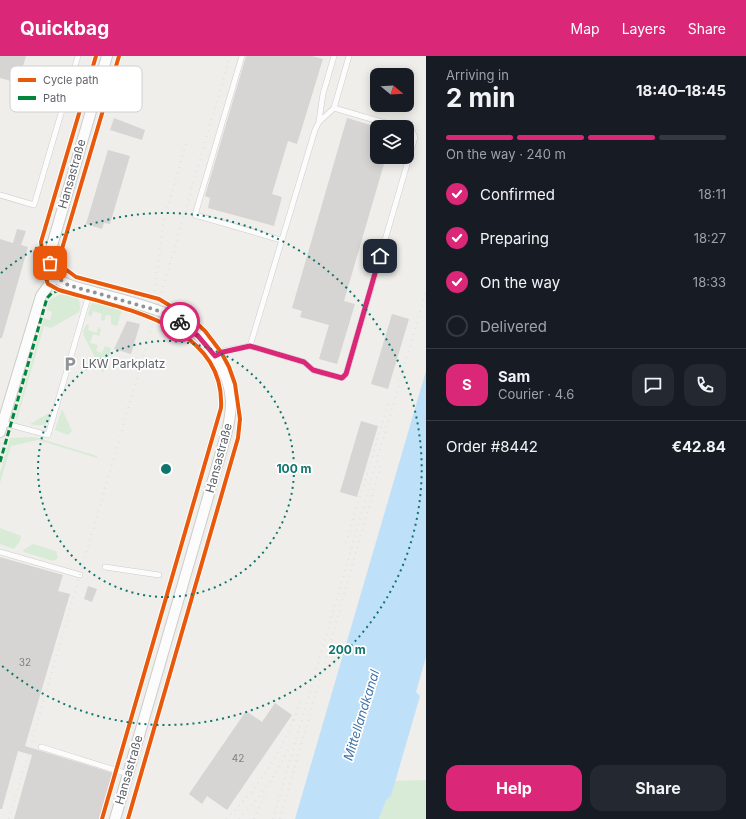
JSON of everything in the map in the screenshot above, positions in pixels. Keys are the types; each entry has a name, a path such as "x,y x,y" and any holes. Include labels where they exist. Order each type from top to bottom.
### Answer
{"street":[{"name":"Hansastraße","path":"104,66 107,56"},
{"name":"Hansastraße","path":"91,112 51,249 50,263 55,276 68,285 172,316 198,336 215,356 222,367 231,400 228,428 115,819"},
{"path":"2,428 41,296 55,276"}],"lane":[{"path":"75,66 78,56"},
{"path":"242,56 195,215 281,240"},
{"path":"250,346 281,240 319,122 323,94 334,56"},
{"path":"319,122 334,108 349,56"},
{"path":"334,108 375,120"},
{"path":"0,195 34,205 61,112"},
{"path":"215,356 223,352 250,346 304,362 313,370 336,378 342,378 346,374 407,164"},
{"path":"2,428 48,435 90,291"},
{"path":"0,552 80,575"},
{"path":"105,567 159,575"},
{"path":"41,748 128,774"}],"green space":[{"path":"59,295 79,298 79,312 51,328 44,326 17,419 15,420 44,318 50,320 52,312 47,310 49,300"},
{"path":"94,302 122,310 117,326 111,324 111,316 106,315 104,321 101,320 102,314 93,311 91,317 88,314 90,306"},
{"path":"87,324 89,325 88,330 97,333 98,327 101,329 99,336 93,334 90,343 98,345 96,351 102,353 105,346 111,348 103,373 84,336 83,331"},
{"path":"62,409 72,431 68,435 55,430"},
{"path":"49,413 49,421 47,423 41,425 30,424"},
{"path":"35,437 97,456 97,458 38,440 11,446 0,483 0,473 10,438"},
{"path":"0,528 21,536 20,541 14,549 0,544"},
{"path":"33,544 56,551 58,558 53,561 24,552 23,550"},
{"path":"426,780 426,819 379,819 386,800 391,796 395,781"}],"water":[{"name":"Mittellandkanal","path":"426,371 426,657 416,692 420,696 391,796 386,800 379,819 295,819"}],"building":[{"path":"0,56 26,56 23,66 10,66 10,81 0,78"},
{"path":"246,56 312,56 323,59 297,144 288,141 272,194 282,197 274,226 208,208 210,198 205,196"},
{"path":"114,118 145,130 142,140 110,130"},
{"path":"347,118 370,125 370,164 384,164 344,301 355,304 337,364 319,359 329,325 300,317 302,311 292,308"},
{"path":"108,150 130,156 110,224 104,223 102,229 86,224"},
{"path":"17,229 26,231 21,245 28,247 2,338 0,338 0,239 13,243"},
{"path":"392,314 409,319 388,389 371,384"},
{"path":"127,321 140,324 131,354 114,349"},
{"path":"361,421 378,426 357,497 340,492"},
{"path":"0,557 63,575 58,591 70,594 25,746 113,773 99,819 14,819 32,755 18,751 2,809 0,809"},
{"path":"88,586 97,589 92,602 84,599"},
{"path":"275,703 292,715 227,810 207,796 202,804 189,794 246,711 262,722"}],"railway":[{"path":"30,748 230,56"},
{"path":"153,303 163,224 187,140"},
{"path":"273,819 426,291"},
{"path":"346,543 388,404"},
{"path":"280,819 381,465"},
{"path":"294,720 301,699"},
{"path":"226,819 249,795 258,783 274,759 295,716"},
{"path":"239,819 268,785 290,745"},
{"path":"9,819 28,754"},
{"path":"254,819 266,792"}],"marked path":[{"path":"55,276 64,268"},
{"path":"0,462 47,298 52,293 59,290"}],"cycle path":[{"path":"93,66 96,56"},
{"path":"116,66 119,56"},
{"path":"79,112 41,242 45,276 48,284 59,290 138,313 165,324 188,338 206,357 218,380 221,408 102,819"},
{"path":"102,112 59,259 64,268 76,277 159,299 192,319 205,331 221,352 229,367 235,384 240,419 238,438 128,819"}],"way so far":[{"path":"50,263 55,276 68,285 156,310 172,316 180,322"}],"place":[{"name":"LKW Parkplatz","path":"70,364"}],"route":[{"path":"180,322 198,336 215,356 223,352 250,346 304,362 313,370 336,378 342,378 346,374 380,256"}]}
